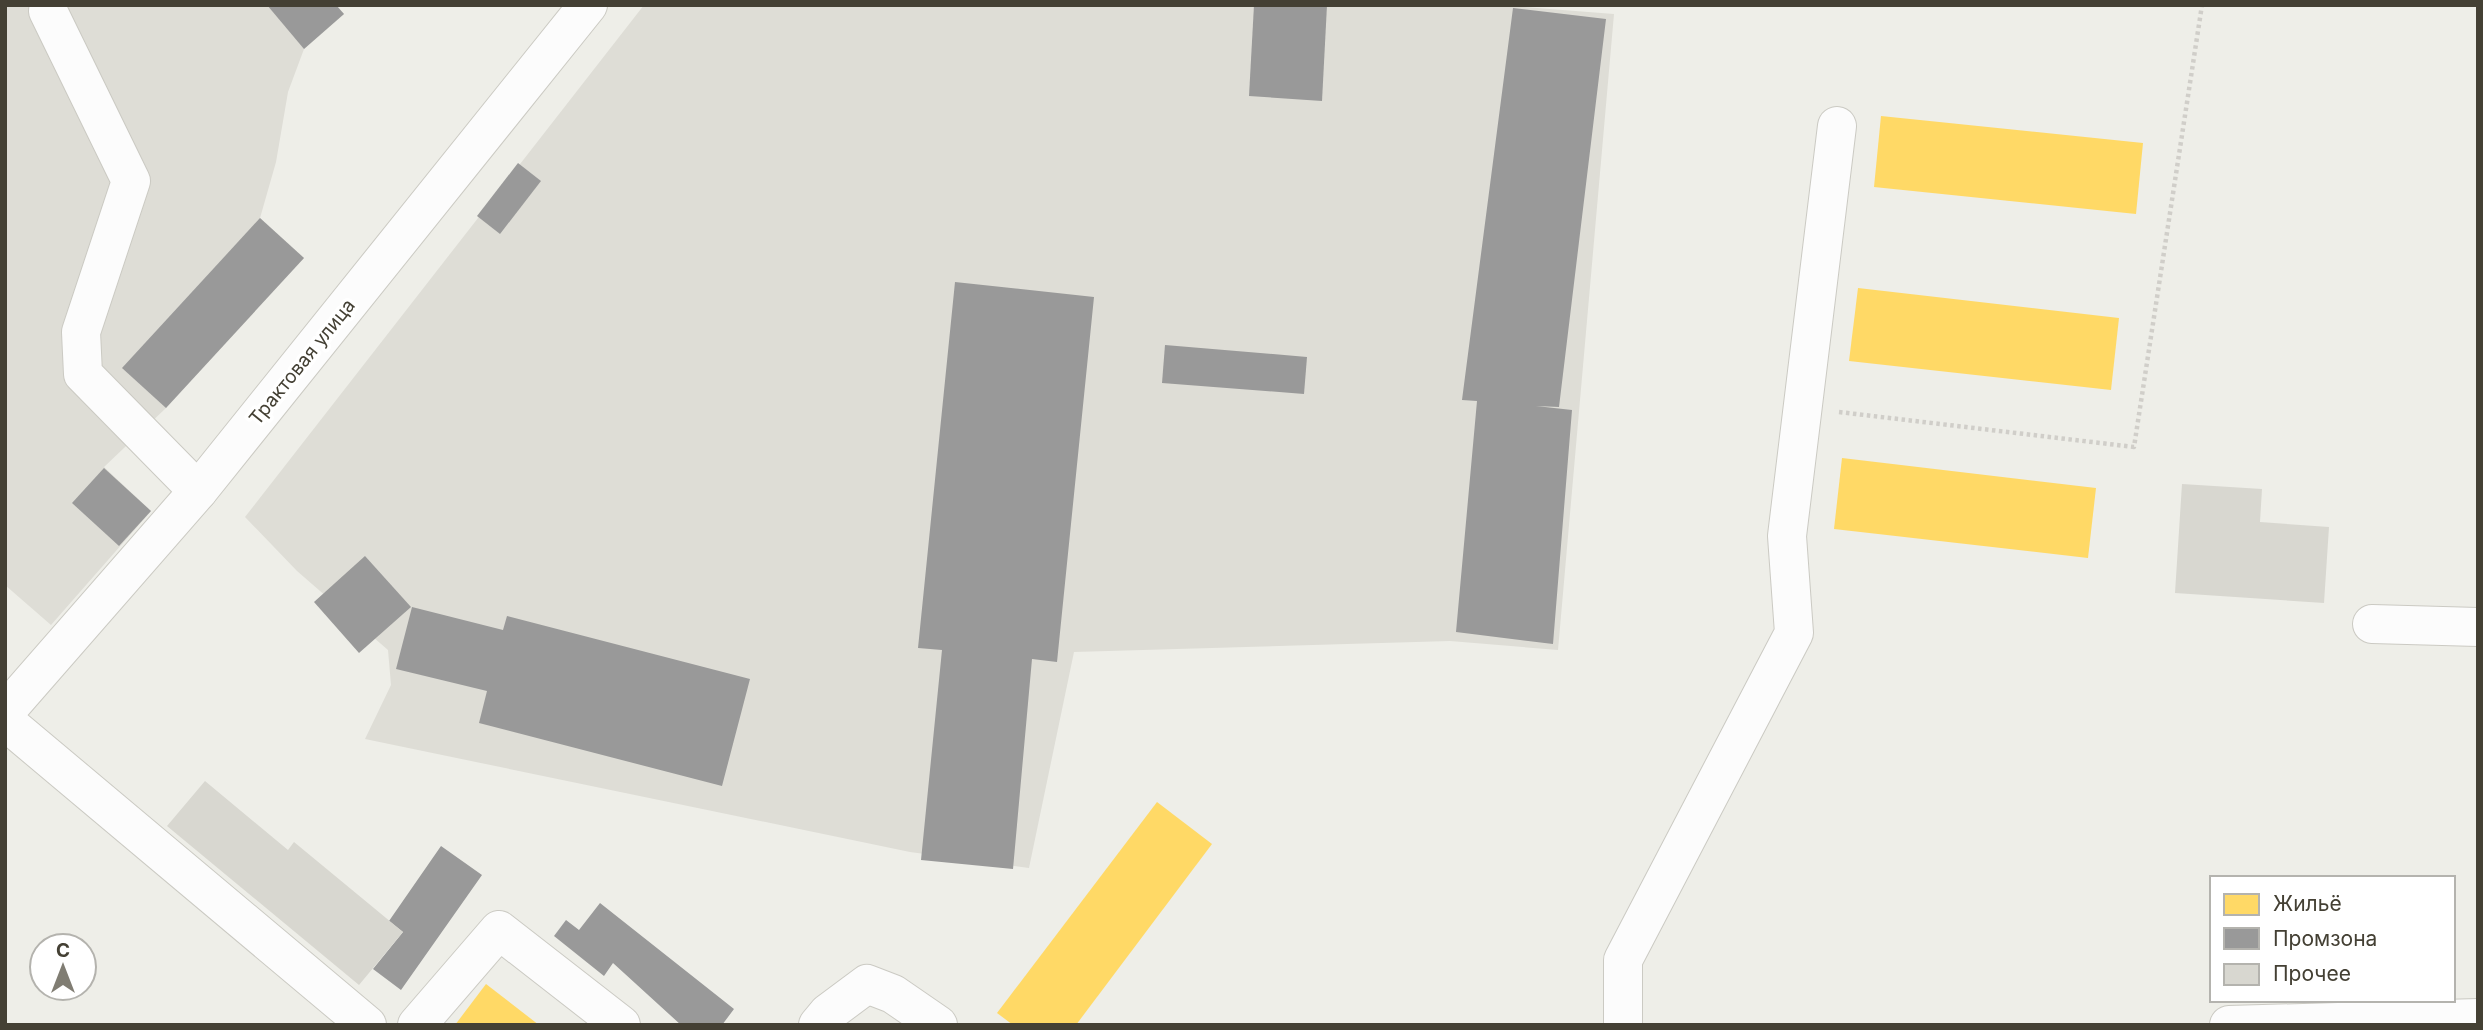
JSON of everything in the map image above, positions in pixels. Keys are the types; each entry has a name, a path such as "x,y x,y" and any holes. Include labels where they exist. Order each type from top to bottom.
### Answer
{"street":[{"name":"Трактовая улица","path":"5,712 198,491 589,5"},
{"path":"48,11 131,181 81,331 83,374 198,491"},
{"path":"1623,1025 1623,960 1794,633 1787,536 1837,126"},
{"path":"2372,624 2478,627"},
{"path":"5,721 367,1025"},
{"path":"417,1025 499,930 621,1025"},
{"path":"818,1025 828,1013 867,984 893,994 938,1025"},
{"path":"2230,1025 2478,1018"}],"path":[{"path":"1803,407 2134,447 2202,5"}],"shaded area":[{"path":"5,5 336,5 344,14 304,49 288,92 276,162 260,218 304,258 166,408 104,467 151,511 51,625 5,585"},
{"path":"644,5 1500,5 1614,14 1558,650 1450,641 1074,652 1029,868 910,852 365,739 391,685 388,650 297,571 245,517"}],"building: Жильё":[{"path":"1881,116 2143,143 2136,214 1874,187"},
{"path":"1858,288 2119,318 2111,390 1849,361"},
{"path":"1842,458 2096,488 2088,558 1834,529"},
{"path":"1157,802 1212,844 1076,1025 1013,1025 997,1013"},
{"path":"486,984 539,1025 455,1025"}],"building: Промзона":[{"path":"267,5 336,5 344,14 304,49"},
{"path":"1254,5 1327,5 1322,101 1249,96"},
{"path":"1513,8 1606,19 1559,407 1536,406 1572,410 1553,644 1456,632 1477,401 1462,400"},
{"path":"518,163 541,181 500,234 477,216"},
{"path":"260,218 304,258 166,408 122,368"},
{"path":"955,282 1094,297 1057,662 1032,659 1013,869 921,860 942,650 918,648"},
{"path":"1165,345 1307,357 1304,394 1162,383"},
{"path":"104,468 151,511 119,546 72,503"},
{"path":"365,556 411,607 359,653 314,602"},
{"path":"412,607 503,630 507,616 750,679 722,786 479,723 487,691 396,669"},
{"path":"441,846 482,875 401,990 373,969 403,932 389,921"},
{"path":"600,903 734,1009 722,1025 681,1025 613,963 604,976 554,936 566,920 579,930"}],"building: Прочее":[{"path":"2182,484 2262,489 2260,522 2329,527 2324,603 2175,593"},
{"path":"205,781 288,850 294,842 403,932 359,985 167,826"}]}
